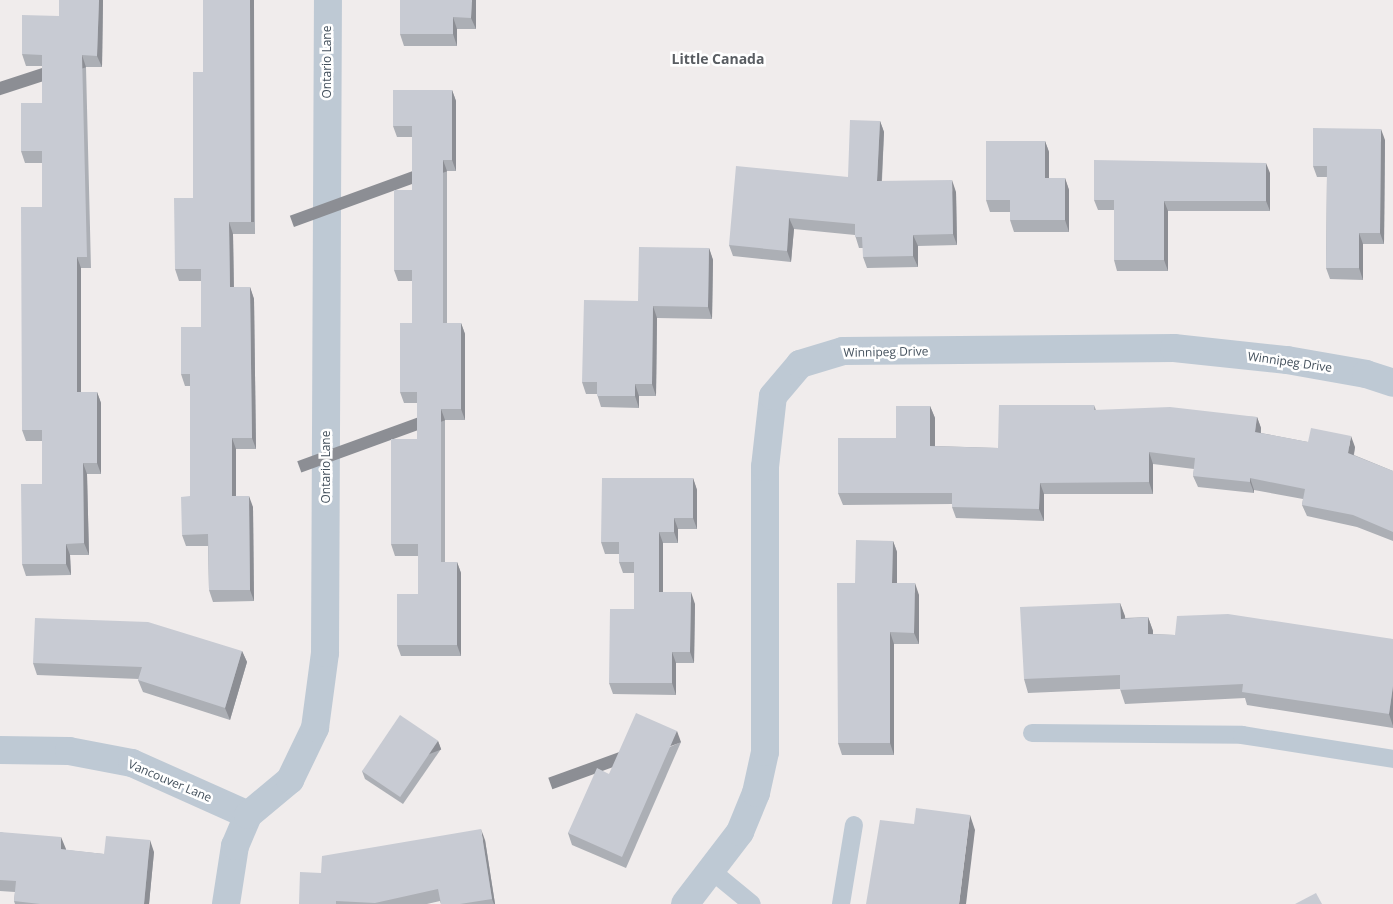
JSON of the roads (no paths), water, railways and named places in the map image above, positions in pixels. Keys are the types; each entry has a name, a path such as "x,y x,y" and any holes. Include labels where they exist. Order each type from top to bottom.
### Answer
{"street":[{"name":"Ontario Lane","path":"226,904 235,846 248,815 290,780 315,728 325,653 328,0"},
{"name":"Winnipeg Drive","path":"685,904 713,872 740,832 756,793 765,752 765,467 773,396 800,364 843,351 1174,348 1287,360 1366,374 1393,383"},
{"name":"Vancouver Lane","path":"0,750 69,751 132,763 248,815"}],"lane":[{"path":"1032,733 1242,735 1393,759"},
{"path":"841,904 854,825"},
{"path":"713,872 752,904"}],"district":[{"name":"Little Canada","path":"718,59"}]}
